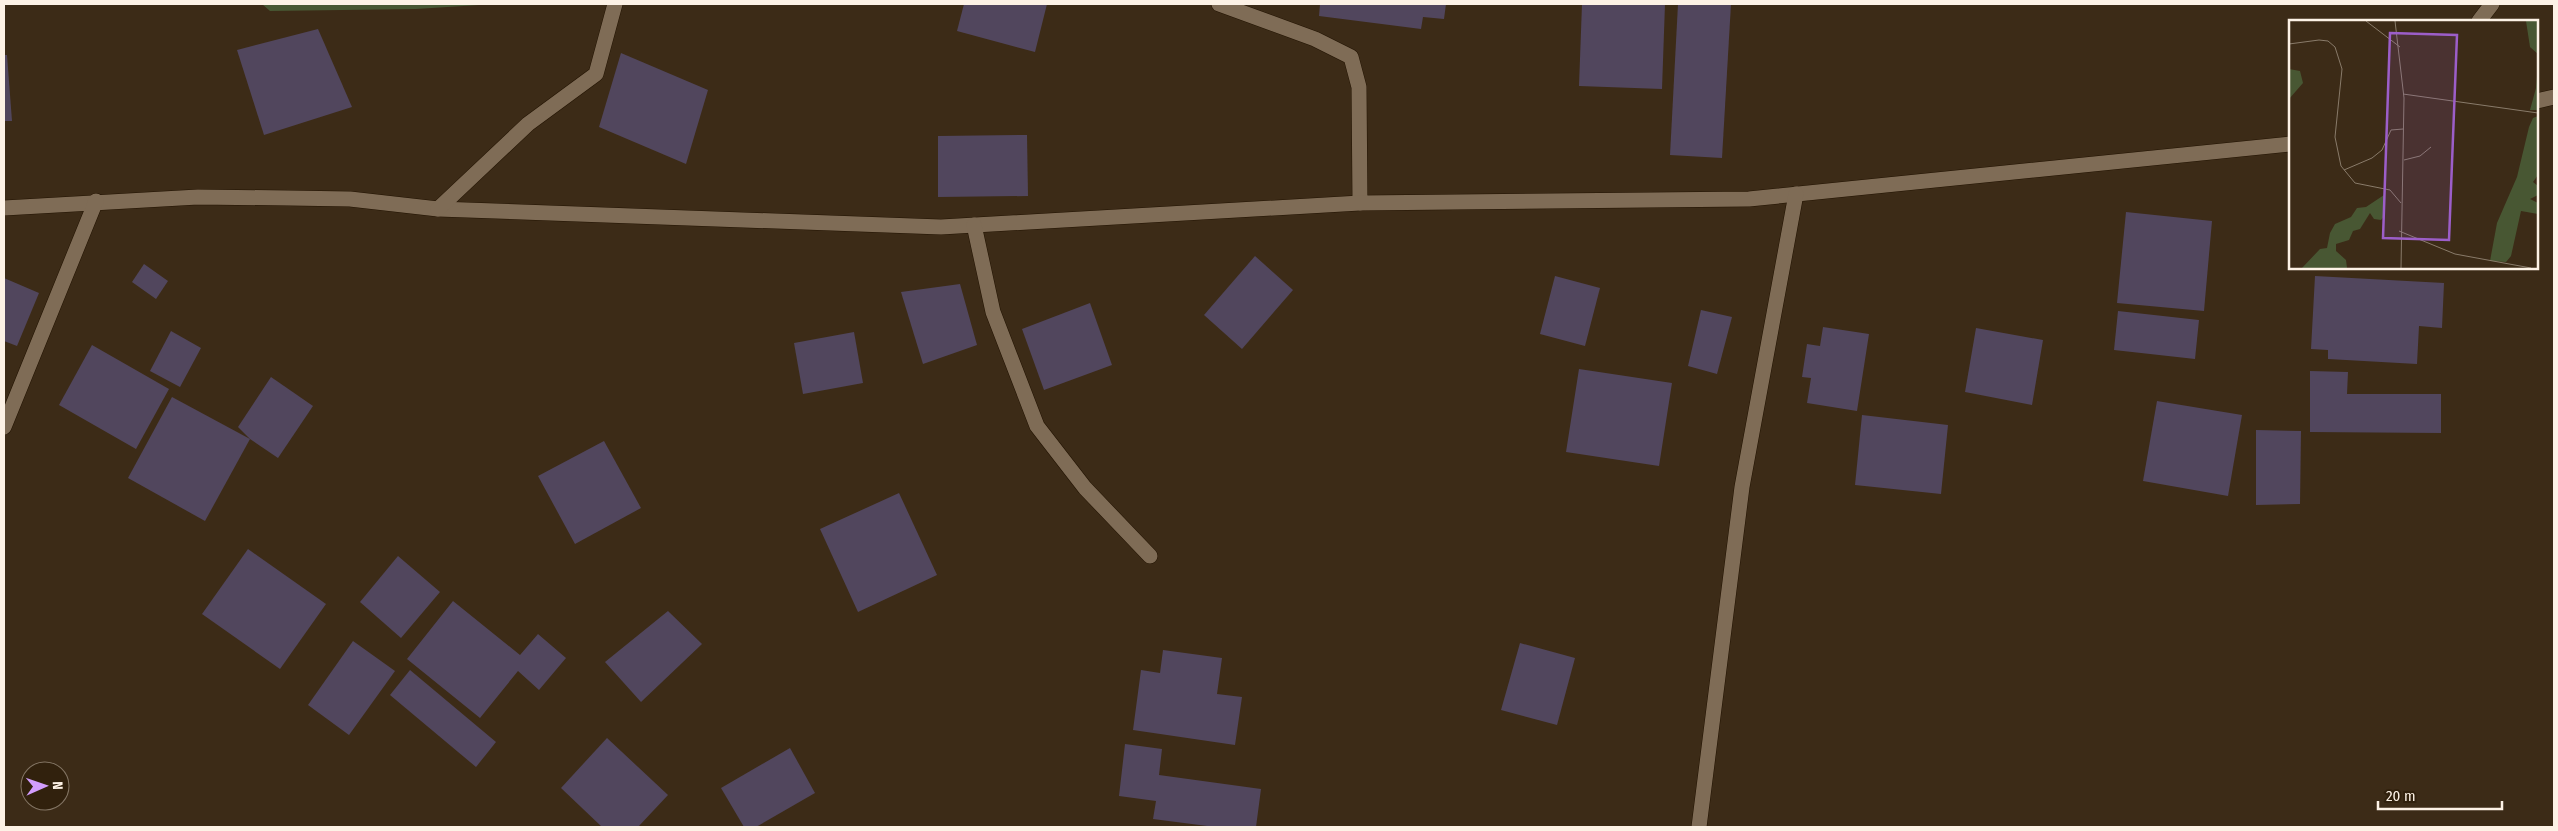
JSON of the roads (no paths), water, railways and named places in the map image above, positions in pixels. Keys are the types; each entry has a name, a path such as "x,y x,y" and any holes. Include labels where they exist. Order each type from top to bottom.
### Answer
{"street":[{"path":"438,209 528,124 596,74 615,4"},
{"path":"1219,4 1315,39 1351,57 1359,87 1360,203"},
{"path":"2480,20 2492,4"},
{"path":"2538,101 2554,97"},
{"path":"4,208 198,197 289,198 350,200 438,209 941,227 1360,203 1749,199 2022,169 2289,144"},
{"path":"1699,827 1742,487 1796,194"},
{"path":"4,427 96,202"},
{"path":"974,225 993,312 1037,426 1085,488 1150,556"}]}
